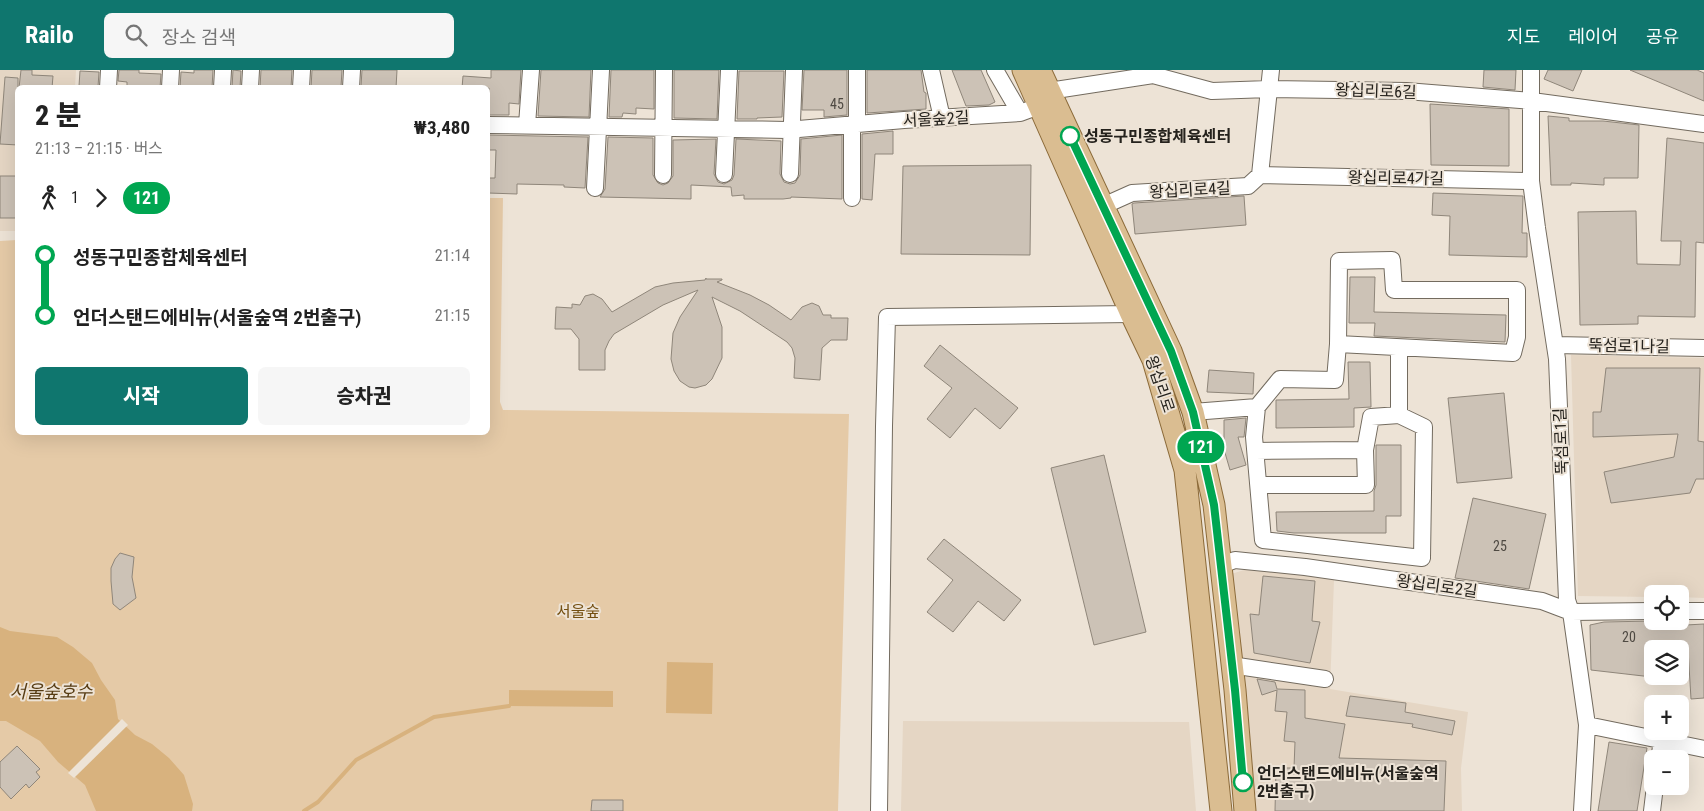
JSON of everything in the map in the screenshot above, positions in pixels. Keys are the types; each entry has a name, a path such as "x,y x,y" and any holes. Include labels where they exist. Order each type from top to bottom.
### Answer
{"main road":[{"name":"왕십리로","path":"1023,70 1036,104 1131,314 1154,360 1185,470 1221,811"},
{"name":"왕십리로","path":"1040,70 1036,104 1104,206 1171,351 1193,412 1214,505 1235,690 1245,811"}],"street":[{"path":"108,85 109,70"},
{"path":"170,85 171,70"},
{"path":"222,85 223,70"},
{"path":"250,85 251,70"},
{"path":"301,85 302,70"},
{"path":"351,85 352,70"},
{"path":"527,126 531,70"},
{"path":"595,188 601,70"},
{"path":"663,175 664,70"},
{"path":"724,174 729,70"},
{"path":"790,174 794,70"},
{"path":"852,198 857,70"},
{"path":"932,70 942,118"},
{"path":"995,70 1036,104"},
{"path":"1260,175 1271,70"},
{"name":"뚝섬로1길","path":"1531,70 1531,181 1557,359 1567,600 1587,725 1582,811"},
{"name":"왕십리로6길","path":"1036,104 1153,75 1212,91 1269,89 1406,91 1532,101 1704,124"},
{"name":"서울숲2길","path":"490,125 726,130 792,129 942,118 1036,104"},
{"name":"왕십리로4가길","path":"1260,175 1531,181"},
{"name":"왕십리로4길","path":"1104,206 1132,194 1248,186 1260,175"},
{"path":"1259,484 1366,485 1365,450 1371,417 1399,415 1424,427 1422,558 1263,540 1254,437 1257,407 1280,379 1335,380 1338,344 1339,261 1392,260 1394,290 1517,290 1517,337 1513,354 1338,344"},
{"path":"879,811 887,317 1131,314 1150,306"},
{"name":"뚝섬로1나길","path":"1555,345 1704,348"},
{"path":"1399,348 1399,415"},
{"path":"1193,412 1257,407"},
{"path":"1256,451 1365,450"},
{"name":"왕십리로2길","path":"1221,565 1235,560 1305,567 1542,601 1570,612 1644,611"},
{"path":"1689,611 1704,611"},
{"path":"1231,665 1326,680"},
{"path":"1587,725 1644,736"},
{"path":"1661,750 1662,740 1704,749"},
{"path":"1652,811 1654,795"}],"shaded area":[{"path":"0,70 76,70 75,85 15,85 15,231 0,231"},
{"path":"1571,355 1704,358 1704,598 1689,597 1689,585 1644,585 1644,597 1578,596"},
{"path":"1251,568 1334,580 1330,689 1468,712 1461,768 1462,811 1255,811 1231,574"},
{"path":"903,721 1189,722 1196,811 901,811"}],"green space":[{"name":"서울숲","path":"490,198 503,198 500,402 503,410 849,414 838,811 0,811 0,241 15,240 15,435 490,435"}],"water":[{"name":"서울숲호수","path":"0,627 10,631 57,637 73,647 92,663 115,700 118,719 135,735 152,744 169,758 184,775 193,804 192,811 96,811 85,785 58,762 40,741 6,721 0,721"},
{"path":"667,662 713,663 712,714 666,713"},
{"path":"509,690 613,691 613,707 509,706"}],"pier":[{"path":"122,719 128,725 74,778 68,773"}],"building":[{"path":"21,70 32,70 32,75 53,76 52,85 19,85"},
{"path":"119,70 139,70 139,73 161,74 160,85 127,85 127,82 118,81"},
{"path":"194,70 213,70 212,85 180,85 181,72 194,73"},
{"path":"233,70 241,71 240,85 232,85"},
{"path":"261,70 292,70 291,85 260,85"},
{"path":"312,70 342,70 341,85 311,85"},
{"path":"362,70 397,70 396,85 361,85"},
{"path":"491,70 521,70 519,104 509,103 509,115 490,115 490,85 462,85 463,76 491,78"},
{"path":"541,70 591,70 589,117 538,116"},
{"path":"611,70 654,70 654,109 636,108 636,114 623,113 622,117 609,117"},
{"path":"674,70 719,70 717,119 674,118"},
{"path":"804,70 847,70 847,115 824,117 824,110 802,110"},
{"path":"867,70 921,70 924,92 926,93 926,109 867,113"},
{"path":"952,70 981,70 995,102 989,105 966,106"},
{"path":"1484,70 1516,70 1515,90 1483,87"},
{"path":"1548,70 1582,70 1573,91 1544,79"},
{"path":"1630,70 1697,70 1704,73 1704,101"},
{"path":"80,71 99,72 98,85 79,85"},
{"path":"739,71 784,71 782,117 737,119"},
{"path":"5,77 18,78 18,85 15,85 15,145 0,144"},
{"path":"1430,104 1509,109 1509,166 1431,165"},
{"path":"1548,116 1569,118 1569,121 1603,121 1639,125 1638,178 1604,178 1604,185 1571,183 1571,185 1551,185"},
{"path":"893,131 893,154 875,154 872,200 862,199 862,134"},
{"path":"490,135 588,137 585,188 564,187 564,185 517,184 517,194 490,193 490,178 495,178 496,150 490,150"},
{"path":"842,135 842,199 791,197 783,199 744,199 744,195 732,196 731,187 691,185 691,199 600,197 605,189 608,137 653,138 653,175 658,183 663,185 668,183 673,176 673,140 716,139 714,174 718,182 724,184 732,180 734,175 736,139 781,141 780,174 784,182 790,184 795,183 800,175 801,139"},
{"path":"1667,138 1704,143 1704,243 1696,242 1695,317 1638,316 1638,324 1580,325 1578,212 1636,211 1637,264 1680,265 1681,241 1661,241"},
{"path":"1031,165 1030,255 901,254 903,166"},
{"path":"0,176 15,176 15,218 0,218"},
{"path":"1433,193 1523,196 1522,233 1527,233 1527,257 1449,255 1450,216 1432,215"},
{"path":"1244,196 1246,225 1135,234 1132,204 1134,203"},
{"path":"1350,277 1375,277 1374,312 1506,315 1505,342 1374,336 1375,323 1349,323"},
{"path":"706,278 722,279 717,282 750,295 791,320 802,307 812,303 819,306 823,315 831,315 831,318 848,318 847,340 831,340 822,348 820,380 794,378 795,358 792,348 787,342 740,311 712,297 722,327 722,358 712,379 706,385 695,388 689,387 680,381 674,371 671,359 673,333 680,317 698,290 663,305 614,334 605,350 605,370 579,370 579,339 571,329 555,329 556,307 572,308 572,304 580,305 585,296 593,294 602,299 612,312 655,287 705,280"},
{"path":"940,345 1018,408 1000,429 975,408 950,438 927,419 952,388 924,366"},
{"path":"1348,362 1370,362 1371,407 1354,408 1354,427 1276,428 1276,400 1349,399"},
{"path":"1606,368 1700,368 1698,441 1704,442 1704,479 1696,479 1690,493 1611,503 1604,472 1674,457 1678,434 1593,437 1593,412 1601,412"},
{"path":"1209,370 1254,373 1253,394 1207,392"},
{"path":"1504,393 1512,478 1457,483 1448,398"},
{"path":"1246,418 1244,437 1238,437 1246,465 1230,470 1223,446 1224,420"},
{"path":"1376,445 1401,445 1401,516 1386,516 1386,533 1294,533 1277,531 1276,512 1374,511"},
{"path":"1104,455 1146,632 1094,645 1051,468"},
{"path":"1473,498 1546,514 1529,589 1455,578"},
{"path":"944,539 1021,600 1004,621 978,601 953,632 927,612 953,580 927,559"},
{"path":"120,553 134,557 132,577 136,598 120,610 113,604 111,568"},
{"path":"1263,576 1315,581 1312,621 1320,622 1310,663 1254,653 1250,614 1259,615"},
{"path":"1644,621 1644,630 1689,630 1689,625 1704,624 1704,698 1691,699 1689,640 1644,640 1644,676 1591,670 1590,625 1604,622"},
{"path":"1257,679 1275,682 1277,689 1305,690 1305,718 1345,724 1339,758 1446,761 1444,811 1275,811 1276,768 1294,768 1295,742 1284,741 1287,712 1275,711 1277,690 1262,695"},
{"path":"1350,696 1406,703 1405,712 1455,721 1452,735 1412,727 1413,724 1346,716"},
{"path":"1609,742 1647,748 1644,750 1644,767 1637,811 1598,811"},
{"path":"17,746 40,769 36,772 40,777 29,788 26,784 11,799 0,787 0,762"},
{"path":"592,800 623,800 623,811 591,811"}],"waterway":[{"path":"304,811 318,802 356,760 434,717 509,706"}],"bus line":[{"name":"121","path":"1070,136 1171,351 1193,412 1214,505 1235,690 1243,782"}],"place":[{"name":"성동구민종합체육센터","path":"1070,136"},
{"name":"언더스탠드에비뉴(서울숲역 2번출구)","path":"1243,782"}]}
